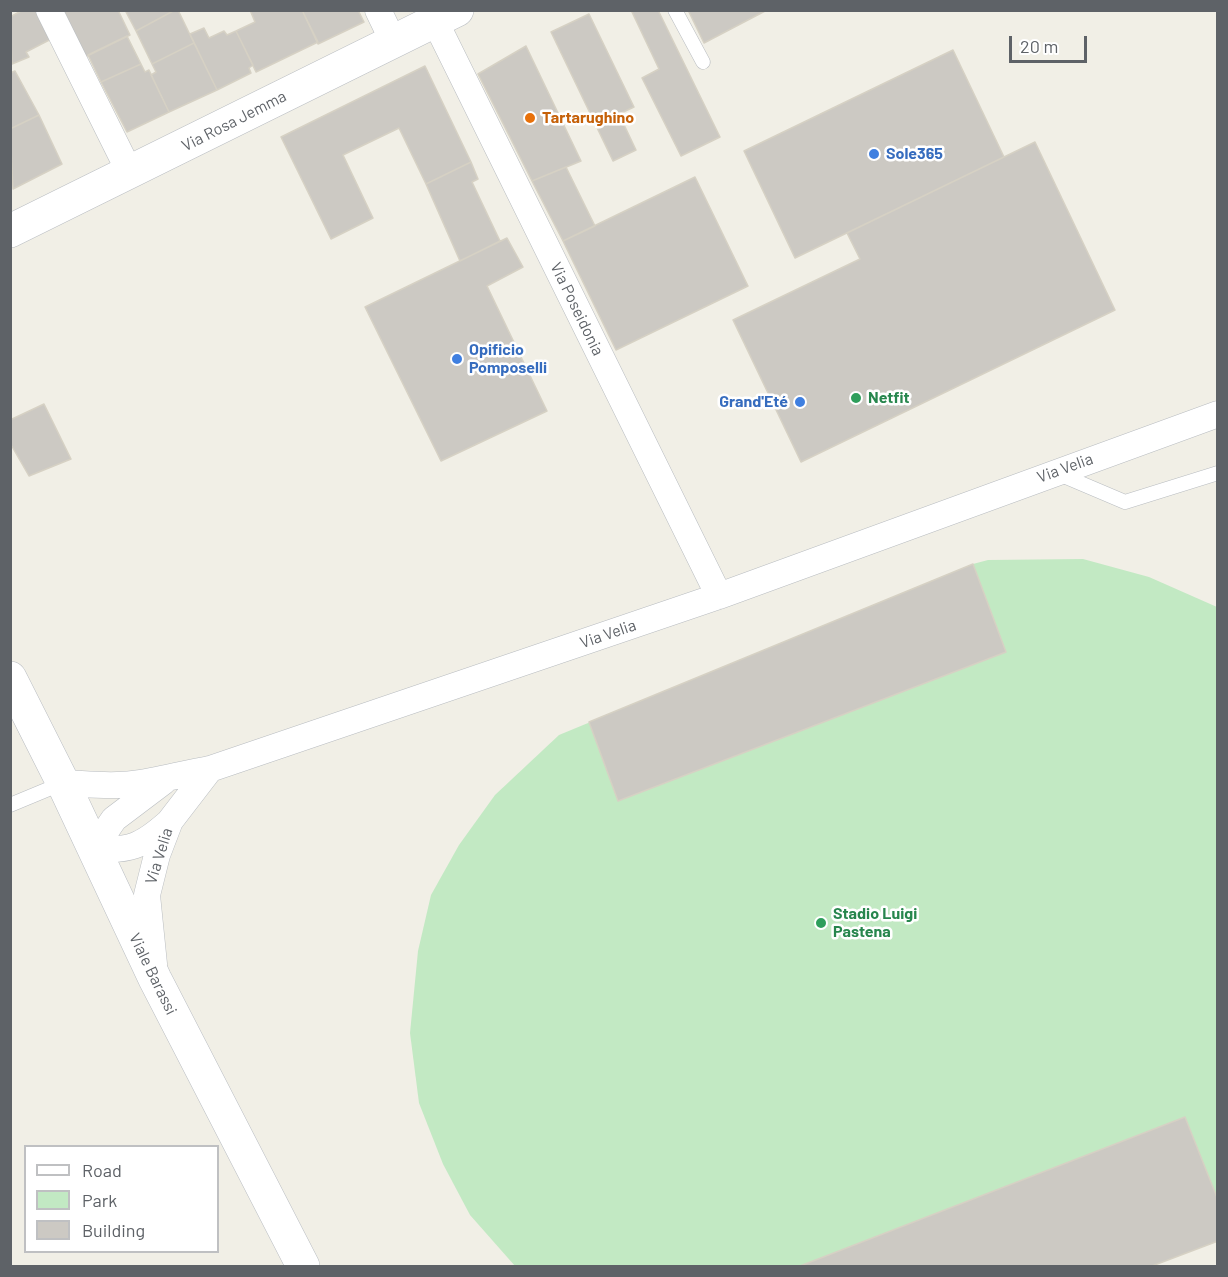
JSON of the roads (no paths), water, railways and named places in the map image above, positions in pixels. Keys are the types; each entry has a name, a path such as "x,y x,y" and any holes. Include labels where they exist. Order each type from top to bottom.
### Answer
{"street":[{"path":"49,10 130,173"},
{"path":"378,10 393,41"},
{"name":"Via Rosa Jemma","path":"10,231 446,16"},
{"name":"Via Poseidonia","path":"446,16 719,596"},
{"name":"Via Velia","path":"155,980 147,896 157,855 170,821 210,770 719,596 1055,471 1218,414"},
{"name":"Viale Barassi","path":"10,678 63,783 155,980 303,1266"},
{"path":"63,783 126,785 176,774 210,770"},
{"path":"170,821 145,843 118,851 94,848 114,819 176,774"}],"lane":[{"path":"675,10 703,62"},
{"path":"1055,471 1125,502 1218,473"},
{"path":"10,805 63,783"}],"place":[{"name":"Tartarughino","path":"530,118"},
{"name":"Sole365","path":"874,154"},
{"name":"Opificio Pomposelli","path":"457,359"},
{"name":"Netfit","path":"856,398"},
{"name":"Grand'Eté","path":"800,402"},
{"name":"Stadio Luigi Pastena","path":"821,923"}]}
